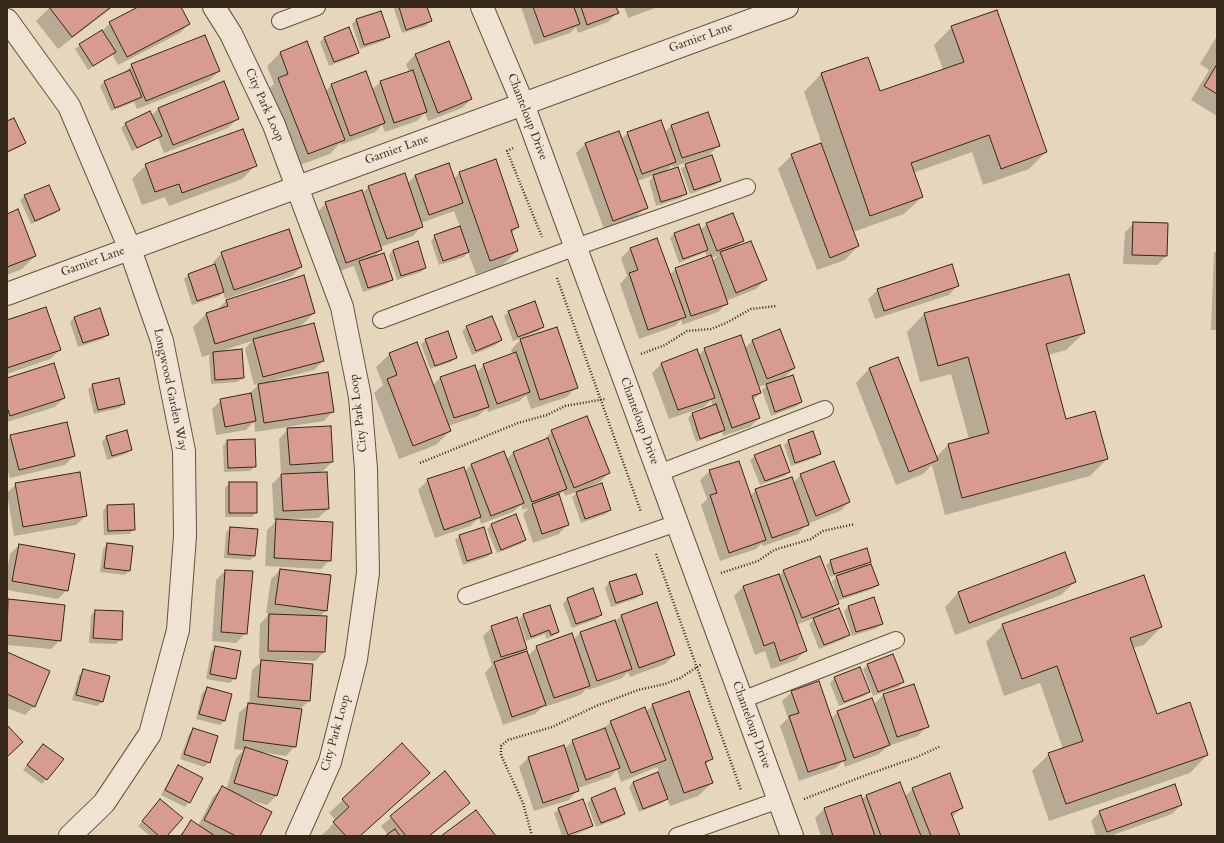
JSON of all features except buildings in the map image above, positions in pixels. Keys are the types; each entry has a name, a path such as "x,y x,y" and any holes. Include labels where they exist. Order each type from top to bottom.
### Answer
{"street":[{"name":"City Park Loop","path":"214,7 231,34 274,125 342,307 360,398 366,469 368,573 356,659 330,762 297,836"},
{"name":"Chanteloup Drive","path":"482,7 535,136 792,836"},
{"name":"Garnier Lane","path":"7,294 787,7"},
{"name":"Longwood Garden Way","path":"7,20 69,106 130,248 162,341 184,451 185,536 178,630 150,734 104,803 70,836"}],"lane":[{"path":"280,21 317,7"},
{"path":"381,320 576,247 747,187"},
{"path":"659,473 825,409"},
{"path":"466,596 677,523"},
{"path":"742,700 896,640"},
{"path":"677,836 749,811 780,804"}],"path":[{"path":"535,136 507,151 550,257 600,400 749,811"},
{"path":"618,362 665,345 687,331 711,329 726,323 751,309 776,306"},
{"path":"420,463 518,423 547,415 565,406 600,400 628,390"},
{"path":"697,578 731,571 758,561 774,550 810,539 823,531 855,524"},
{"path":"532,836 523,802 501,755 501,746 508,740 552,728 596,706 638,690 665,684 680,678 696,666 726,655"},
{"path":"780,804 917,758 942,746"}]}
